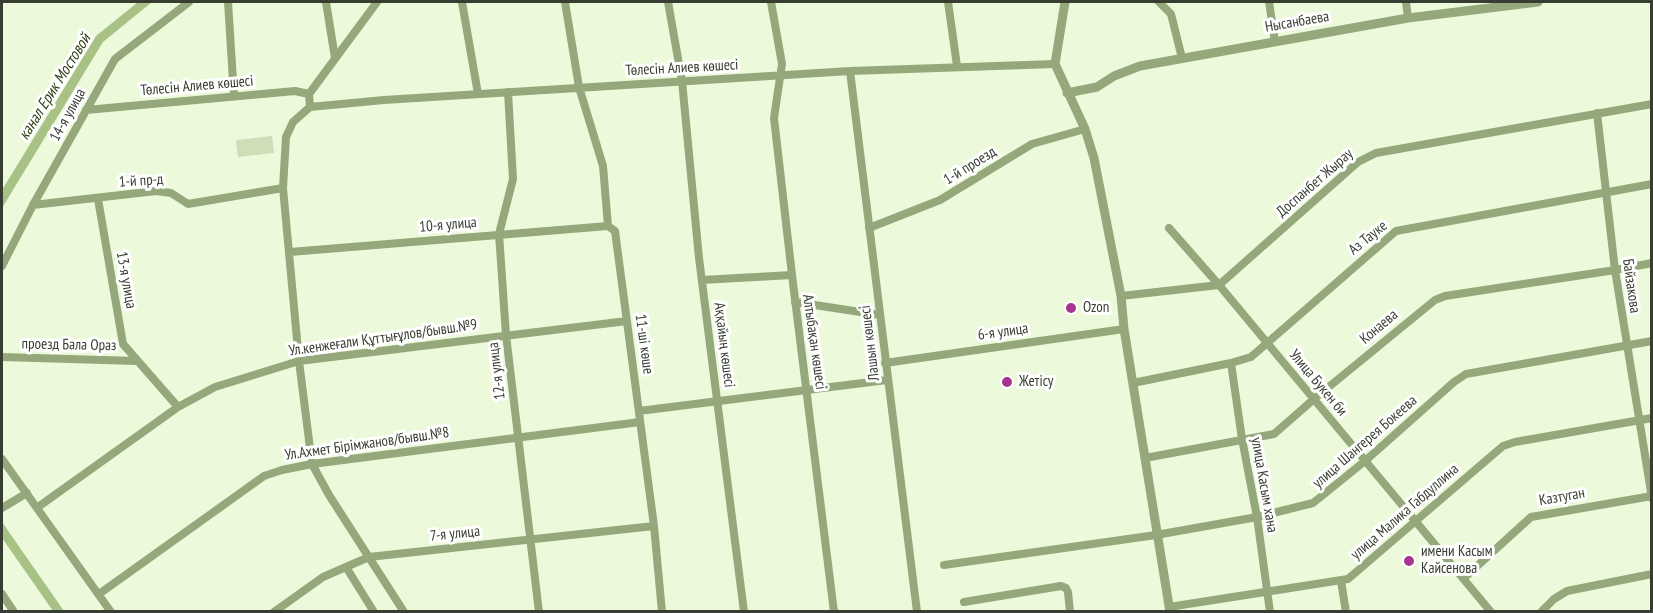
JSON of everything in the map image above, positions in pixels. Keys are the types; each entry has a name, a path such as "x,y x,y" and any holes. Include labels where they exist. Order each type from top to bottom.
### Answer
{"street":[{"name":"14-я улица","path":"2,266 33,205 115,59 189,2"},
{"path":"228,2 234,96"},
{"path":"326,2 335,58"},
{"path":"377,2 309,94 310,107 293,122 285,137 283,188 299,361 312,464 328,495 404,612"},
{"path":"462,2 478,94"},
{"name":"11-ші көше","path":"565,2 579,87 603,166 608,226 615,231 654,526 662,612"},
{"name":"Аққайың көшесі","path":"668,2 682,81 702,280 744,612"},
{"name":"Алтыбақан көшесі","path":"771,2 782,64 774,118 834,612"},
{"path":"948,2 957,66"},
{"path":"1065,2 1055,64 1085,129 1094,158 1121,296 1156,536 1170,609"},
{"path":"1159,2 1170,14 1182,58"},
{"path":"1269,2 1275,42"},
{"path":"1406,2 1407,18"},
{"name":"Нысанбаева","path":"1067,93 1097,87 1114,76 1140,66 1407,18 1511,3 1538,2"},
{"name":"Төлесін Алиев көшесі","path":"310,107 579,87 850,71 1055,64"},
{"name":"Лашын көшесі","path":"850,71 917,612"},
{"name":"Төлесін Алиев көшесі","path":"86,110 295,91 309,94"},
{"name":"12-я улица","path":"508,92 513,180 499,234 506,335 539,612"},
{"name":"Доспанбет Жырау","path":"1219,285 1366,157 1376,153 1652,104"},
{"name":"Байзакова","path":"1597,113 1615,270 1651,496"},
{"name":"1-й проезд","path":"869,228 940,200 1032,144 1085,129"},
{"name":"Аз Тауке","path":"1133,382 1251,357 1396,231 1652,184"},
{"name":"1-й пр-д","path":"33,205 156,191 171,193 189,204 283,188"},
{"name":"13-я улица","path":"98,199 123,344 178,406"},
{"name":"10-я улица","path":"290,252 608,226"},
{"name":"Улица Букен би","path":"1169,228 1268,343 1491,612"},
{"name":"Конаева","path":"1145,458 1274,434 1435,300 1445,296 1652,263"},
{"path":"702,280 792,274"},
{"path":"1121,296 1219,285"},
{"path":"795,302 880,315"},
{"name":"Ул.кенжеғали Құттығұлов/бывш.№9","path":"38,507 178,406 215,387 299,361 627,321"},
{"name":"6-я улица","path":"885,363 1124,329"},
{"name":"улица Шангерея Бокеева","path":"944,564 1156,536 1257,517 1316,502 1466,374 1652,341"},
{"name":"проезд Бала Ораз","path":"2,357 137,361"},
{"name":"улица Касым хана","path":"1231,363 1242,439 1257,517 1270,612"},
{"path":"639,411 807,392 887,380"},
{"name":"улица Малика Габдуллина","path":"1170,609 1350,578 1493,452 1503,446 1652,418"},
{"name":"Ул.Ахмет Бірімжанов/бывш.№8","path":"99,594 264,476 282,470 312,464 640,422"},
{"path":"2,459 111,612"},
{"path":"5,506 27,493"},
{"name":"Казтуган","path":"1464,578 1531,517 1651,496"},
{"name":"7-я улица","path":"274,612 322,577 369,557 654,526"},
{"path":"346,567 374,612"},
{"path":"1541,612 1554,599 1567,591 1652,574"},
{"path":"1341,581 1346,612"},
{"path":"964,602 1061,586 1068,592 1070,612"},
{"path":"2,594 14,612"}],"shaded area":[{"name":"канал Ерик Мостовой","path":"138,2 152,2 103,42 2,208 2,190 96,36"},
{"path":"272,136 274,153 238,157 236,140"},
{"path":"2,522 64,611 53,611 2,538"}],"place":[{"name":"Ozon","path":"1071,308"},
{"name":"Жетісу","path":"1007,382"},
{"name":"имени Касым Кайсенова","path":"1409,561"}]}
